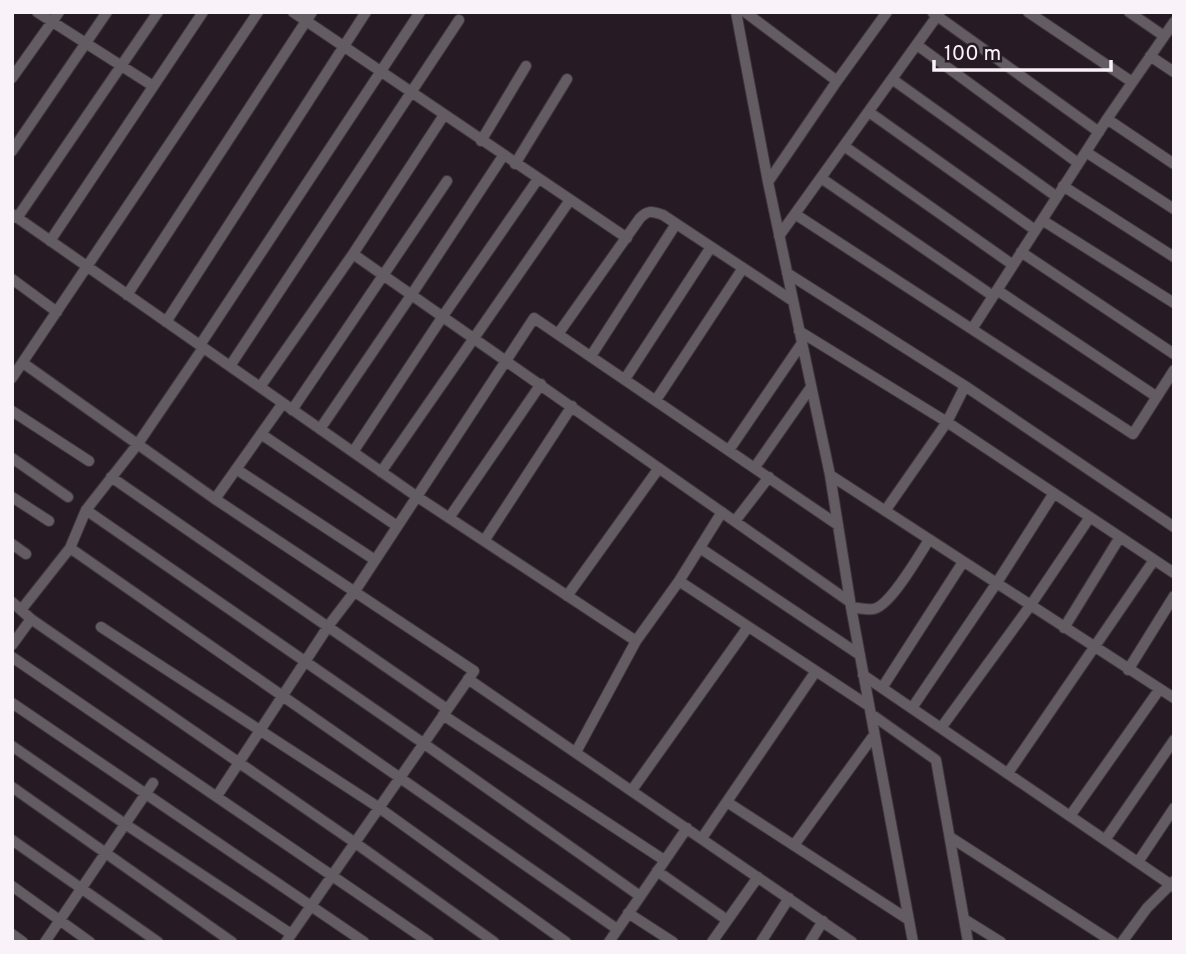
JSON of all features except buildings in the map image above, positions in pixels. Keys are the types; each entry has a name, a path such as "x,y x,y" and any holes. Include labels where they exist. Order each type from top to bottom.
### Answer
{"street":[{"path":"37,12 153,86"},
{"path":"12,79 59,12"},
{"path":"12,151 107,12"},
{"path":"158,12 15,216 381,472 636,642"},
{"path":"50,241 203,12"},
{"path":"12,378 258,12"},
{"path":"293,12 309,17 344,47 627,238"},
{"path":"166,322 366,12"},
{"path":"22,610 70,548 86,510 137,445 420,12"},
{"path":"736,12 768,183 830,475 850,604 913,942"},
{"path":"745,12 836,81"},
{"path":"768,183 836,81 887,12"},
{"path":"1028,12 1132,82"},
{"path":"1129,12 1164,37"},
{"path":"779,236 917,45 937,13 1099,132"},
{"path":"127,295 309,17"},
{"path":"230,366 459,20"},
{"path":"972,329 1107,119 1173,25"},
{"path":"917,45 1078,163"},
{"path":"1150,57 1174,72"},
{"path":"481,141 526,66"},
{"path":"515,164 567,79"},
{"path":"892,79 1057,197"},
{"path":"869,111 1035,230"},
{"path":"260,387 353,254 444,115"},
{"path":"1107,119 1174,164"},
{"path":"844,146 1013,265"},
{"path":"1086,152 1174,209"},
{"path":"320,429 502,156"},
{"path":"821,178 1157,397"},
{"path":"353,452 538,179"},
{"path":"215,499 261,434 288,407 447,181"},
{"path":"1063,186 1174,257"},
{"path":"381,472 570,200"},
{"path":"558,334 627,238 647,212 652,211 663,215 793,301"},
{"path":"795,214 1133,435 1174,370"},
{"path":"1042,220 1174,303"},
{"path":"591,356 676,224"},
{"path":"625,379 711,247"},
{"path":"1021,252 1174,354"},
{"path":"353,254 850,604 873,609 881,606 893,594 929,540"},
{"path":"656,400 743,268"},
{"path":"787,273 965,386 1174,527"},
{"path":"12,279 57,312"},
{"path":"216,796 329,625 355,591 534,318 838,525"},
{"path":"800,337 947,422 1174,573"},
{"path":"729,450 800,337"},
{"path":"12,746 288,938 474,671 215,499 23,363"},
{"path":"449,518 541,384"},
{"path":"885,511 947,422 965,386"},
{"path":"755,467 811,387"},
{"path":"484,541 572,406"},
{"path":"12,411 89,461"},
{"path":"261,434 397,526"},
{"path":"12,458 68,497"},
{"path":"567,596 659,468"},
{"path":"236,469 375,560"},
{"path":"830,475 1093,648 1174,698"},
{"path":"111,477 329,625 445,712 664,860"},
{"path":"735,521 769,477"},
{"path":"912,708 1054,493"},
{"path":"12,497 49,521"},
{"path":"86,510 640,897"},
{"path":"576,752 636,642 679,582 722,512"},
{"path":"941,728 1030,606 1090,517"},
{"path":"1064,628 1120,537"},
{"path":"12,544 26,554"},
{"path":"70,548 281,698 400,777 617,929"},
{"path":"700,548 860,655"},
{"path":"1008,773 1154,560"},
{"path":"882,688 963,562"},
{"path":"679,582 816,671 936,760 968,942"},
{"path":"1128,670 1174,596"},
{"path":"12,602 31,619 494,942"},
{"path":"12,645 31,619"},
{"path":"101,627 378,807 566,942"},
{"path":"632,790 748,627"},
{"path":"12,657 429,942"},
{"path":"702,838 816,671"},
{"path":"863,675 1173,884 1147,908 1122,942"},
{"path":"468,679 852,942"},
{"path":"1070,816 1159,690"},
{"path":"12,703 363,942"},
{"path":"794,845 874,735"},
{"path":"1105,840 1174,740"},
{"path":"45,942 153,783"},
{"path":"12,787 232,942"},
{"path":"727,802 909,920"},
{"path":"1138,862 1174,808"},
{"path":"609,942 687,828"},
{"path":"950,837 1113,942"},
{"path":"12,840 158,942"},
{"path":"657,870 727,920"},
{"path":"712,942 758,877"},
{"path":"12,886 90,942"},
{"path":"761,942 789,898"},
{"path":"628,913 673,942"},
{"path":"964,919 1001,942"},
{"path":"810,942 823,922"},
{"path":"12,934 23,942"}]}
